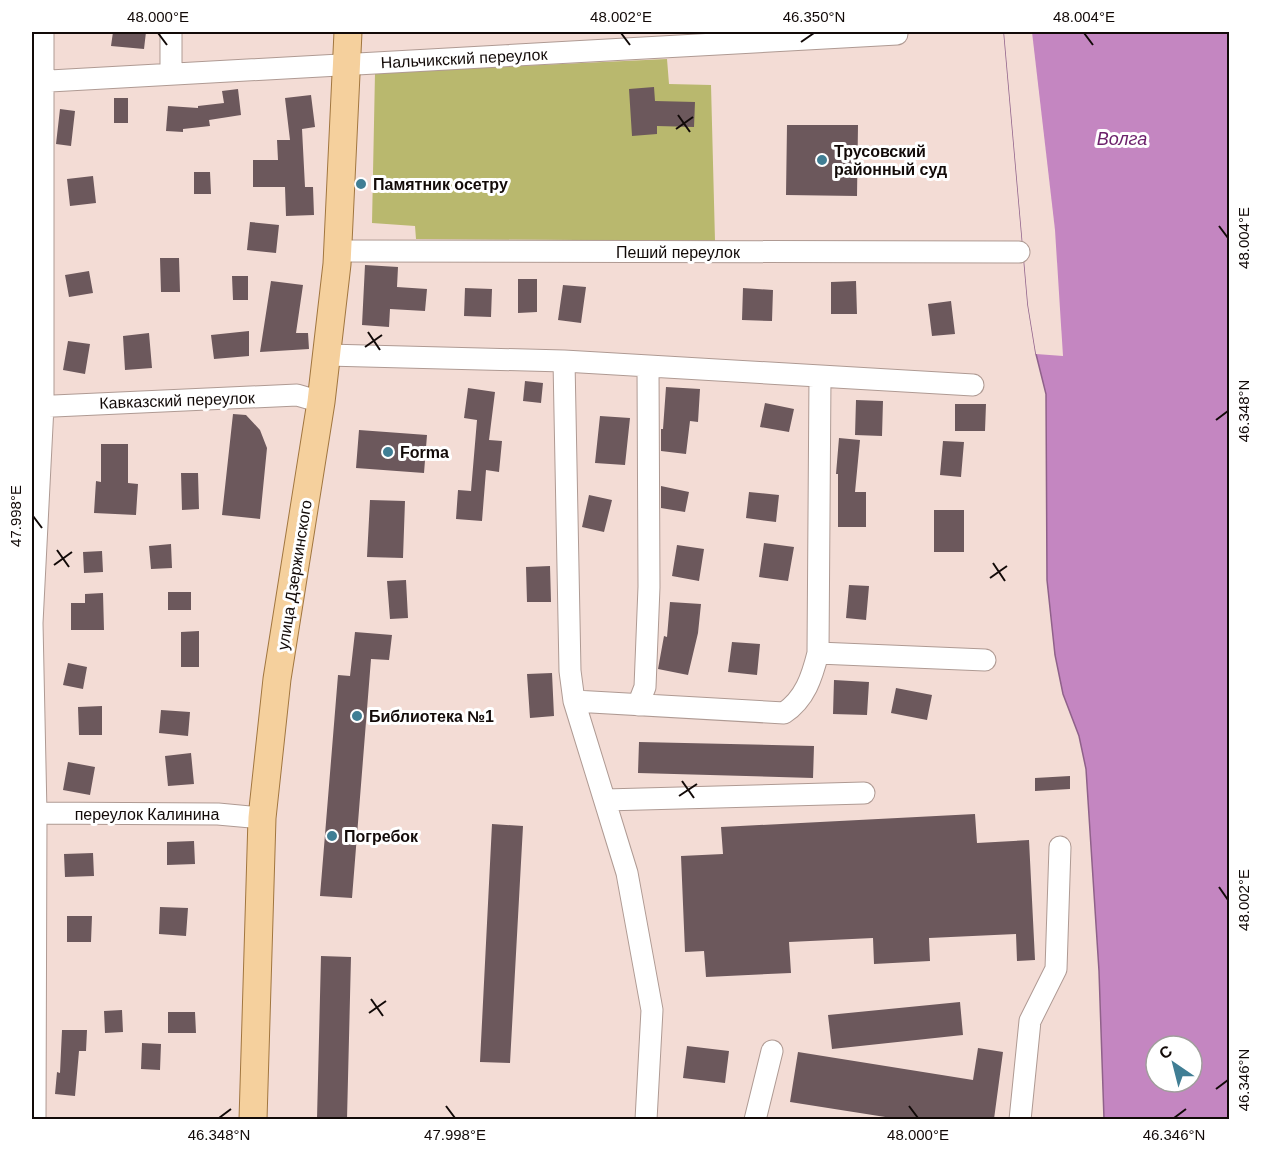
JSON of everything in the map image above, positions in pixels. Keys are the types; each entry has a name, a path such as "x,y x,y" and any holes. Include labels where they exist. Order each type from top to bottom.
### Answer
{"main road":[{"name":"улица Дзержинского","path":"253,1119 262,818 277,679 327,355 338,251 348,32"}],"street":[{"path":"35,1119 32,623 37,406 37,82 43,32"},
{"path":"171,32 171,74"},
{"name":"Нальчикский переулок","path":"37,82 731,38 886,34"},
{"name":"Пеший переулок","path":"338,251 1019,252"},
{"path":"327,355 564,361 973,385"},
{"path":"564,361 570,671 574,701 627,873 652,1010 646,1119"},
{"path":"638,705 645,687 649,598 648,366"},
{"path":"574,701 784,713 795,706 803,696 813,673 818,653 820,376"},
{"name":"Кавказский переулок","path":"37,406 297,395 321,402"},
{"path":"818,653 985,660"},
{"path":"605,800 864,793"},
{"name":"переулок Калинина","path":"34,813 218,814 262,818"},
{"path":"1020,1119 1030,1021 1056,969 1060,848"},
{"path":"755,1119 772,1051"}],"shaded area":[{"path":"667,59 669,84 711,85 715,241 416,239 415,226 372,223 375,73"}],"water":[{"name":"Волга","path":"1004,32 1229,32 1229,1119 1104,1119 1099,971 1086,769 1079,736 1063,694 1055,655 1047,580 1046,394 1036,354 1028,305"}],"pier":[{"path":"1004,32 1032,32 1055,230 1063,356 1036,354 1028,305"}],"building":[{"path":"113,32 146,32 144,49 111,46"},
{"path":"654,87 655,101 695,102 694,127 657,126 657,134 632,136 629,89"},
{"path":"238,89 241,115 209,120 210,126 183,129 183,132 166,131 168,106 198,108 198,106 224,103 222,91"},
{"path":"311,95 315,127 302,129 305,187 313,187 314,215 286,216 285,187 253,187 253,160 278,160 277,140 290,140 285,98"},
{"path":"114,98 128,98 128,123 114,123"},
{"path":"60,109 75,111 71,146 56,144"},
{"name":"Трусовский районный суд","path":"787,125 858,125 857,196 786,195"},
{"path":"194,172 210,172 211,194 194,194"},
{"path":"93,176 96,203 70,206 67,179"},
{"path":"250,222 279,225 276,253 247,250"},
{"path":"160,258 179,258 180,292 161,292"},
{"path":"365,265 398,267 397,287 427,289 425,311 390,309 389,327 362,325"},
{"path":"89,271 93,293 69,297 65,275"},
{"path":"232,276 248,276 248,300 233,300"},
{"path":"518,279 537,279 537,312 518,313"},
{"path":"271,281 303,285 296,333 308,333 309,349 260,352"},
{"path":"856,281 857,314 831,314 831,282"},
{"path":"563,285 586,287 581,323 558,320"},
{"path":"465,288 492,289 491,317 464,316"},
{"path":"743,288 773,290 772,321 742,320"},
{"path":"951,301 955,334 932,336 928,304"},
{"path":"249,331 249,356 214,359 211,335"},
{"path":"149,333 152,368 125,370 123,336"},
{"path":"68,341 90,344 85,374 63,370"},
{"path":"525,381 543,383 541,403 523,401"},
{"path":"666,387 700,389 698,422 690,421 686,454 661,451"},
{"path":"468,388 495,392 489,440 502,441 499,472 486,470 482,521 456,519 458,490 471,491 477,420 464,418"},
{"path":"856,400 883,401 882,436 855,435"},
{"path":"765,403 794,409 789,432 760,427"},
{"path":"955,404 986,404 985,431 955,431"},
{"path":"233,414 246,415 260,430 267,448 260,519 222,515"},
{"path":"600,416 630,418 625,465 595,463"},
{"path":"359,430 427,435 424,473 356,468"},
{"path":"839,438 860,440 855,492 866,492 866,527 838,527 838,474 836,474"},
{"path":"943,441 964,442 961,477 940,475"},
{"path":"101,444 128,444 128,483 138,484 136,515 94,513 96,481 101,482"},
{"path":"181,473 198,473 199,509 182,510"},
{"path":"661,486 689,492 685,512 661,508"},
{"path":"749,492 779,495 776,522 746,518"},
{"path":"589,495 612,500 604,532 582,527"},
{"path":"370,500 405,501 403,558 367,557"},
{"path":"934,510 964,510 964,552 934,552"},
{"path":"764,543 794,547 788,581 759,577"},
{"path":"171,544 172,568 151,569 149,546"},
{"path":"677,545 704,549 699,581 672,576"},
{"path":"102,551 103,572 84,573 83,552"},
{"path":"550,566 551,602 527,602 526,567"},
{"path":"406,580 408,618 390,619 387,581"},
{"path":"849,585 869,586 866,620 846,618"},
{"path":"168,592 191,592 191,610 168,610"},
{"path":"103,593 104,630 71,630 71,603 85,603 85,594"},
{"path":"670,602 701,604 698,633 688,675 658,669 664,636 667,637"},
{"path":"199,631 199,667 181,667 181,632"},
{"path":"355,632 392,635 389,660 371,659 352,898 320,896 338,675 350,676"},
{"path":"732,642 760,644 757,675 728,672"},
{"path":"68,663 87,667 83,689 63,685"},
{"path":"552,673 554,716 530,718 527,674"},
{"path":"834,680 869,682 867,715 833,714"},
{"path":"896,688 932,695 927,720 891,713"},
{"path":"102,706 102,735 79,735 78,707"},
{"path":"161,710 190,712 188,736 159,733"},
{"path":"639,742 814,746 813,778 638,773"},
{"path":"191,753 194,784 168,786 165,756"},
{"path":"68,762 95,767 90,795 63,790"},
{"path":"1070,776 1070,789 1035,791 1035,778"},
{"path":"975,814 977,843 1029,840 1035,960 1017,961 1016,934 929,938 930,961 874,964 873,938 789,942 791,973 706,977 704,951 685,952 681,856 723,854 721,827"},
{"path":"492,824 523,826 510,1063 480,1062"},
{"path":"194,841 195,864 167,865 167,842"},
{"path":"93,853 94,876 65,877 64,854"},
{"path":"160,907 188,908 186,936 159,934"},
{"path":"67,916 92,916 91,942 67,942"},
{"path":"321,956 351,957 347,1119 317,1119"},
{"path":"960,1002 963,1035 832,1049 828,1015"},
{"path":"122,1010 123,1032 105,1033 104,1011"},
{"path":"168,1012 195,1012 196,1033 168,1033"},
{"path":"62,1030 87,1030 86,1051 79,1051 75,1096 55,1094 57,1072 60,1073"},
{"path":"142,1043 161,1044 160,1070 141,1069"},
{"path":"687,1046 729,1051 725,1083 683,1078"},
{"path":"978,1048 1003,1052 994,1119 898,1119 790,1102 798,1052 973,1080"}],"place":[{"name":"Трусовский районный суд","path":"822,160"},
{"name":"Памятник осетру","path":"361,184"},
{"name":"Forma","path":"388,452"},
{"name":"Библиотека №1","path":"357,716"},
{"name":"Погребок","path":"332,836"}]}
